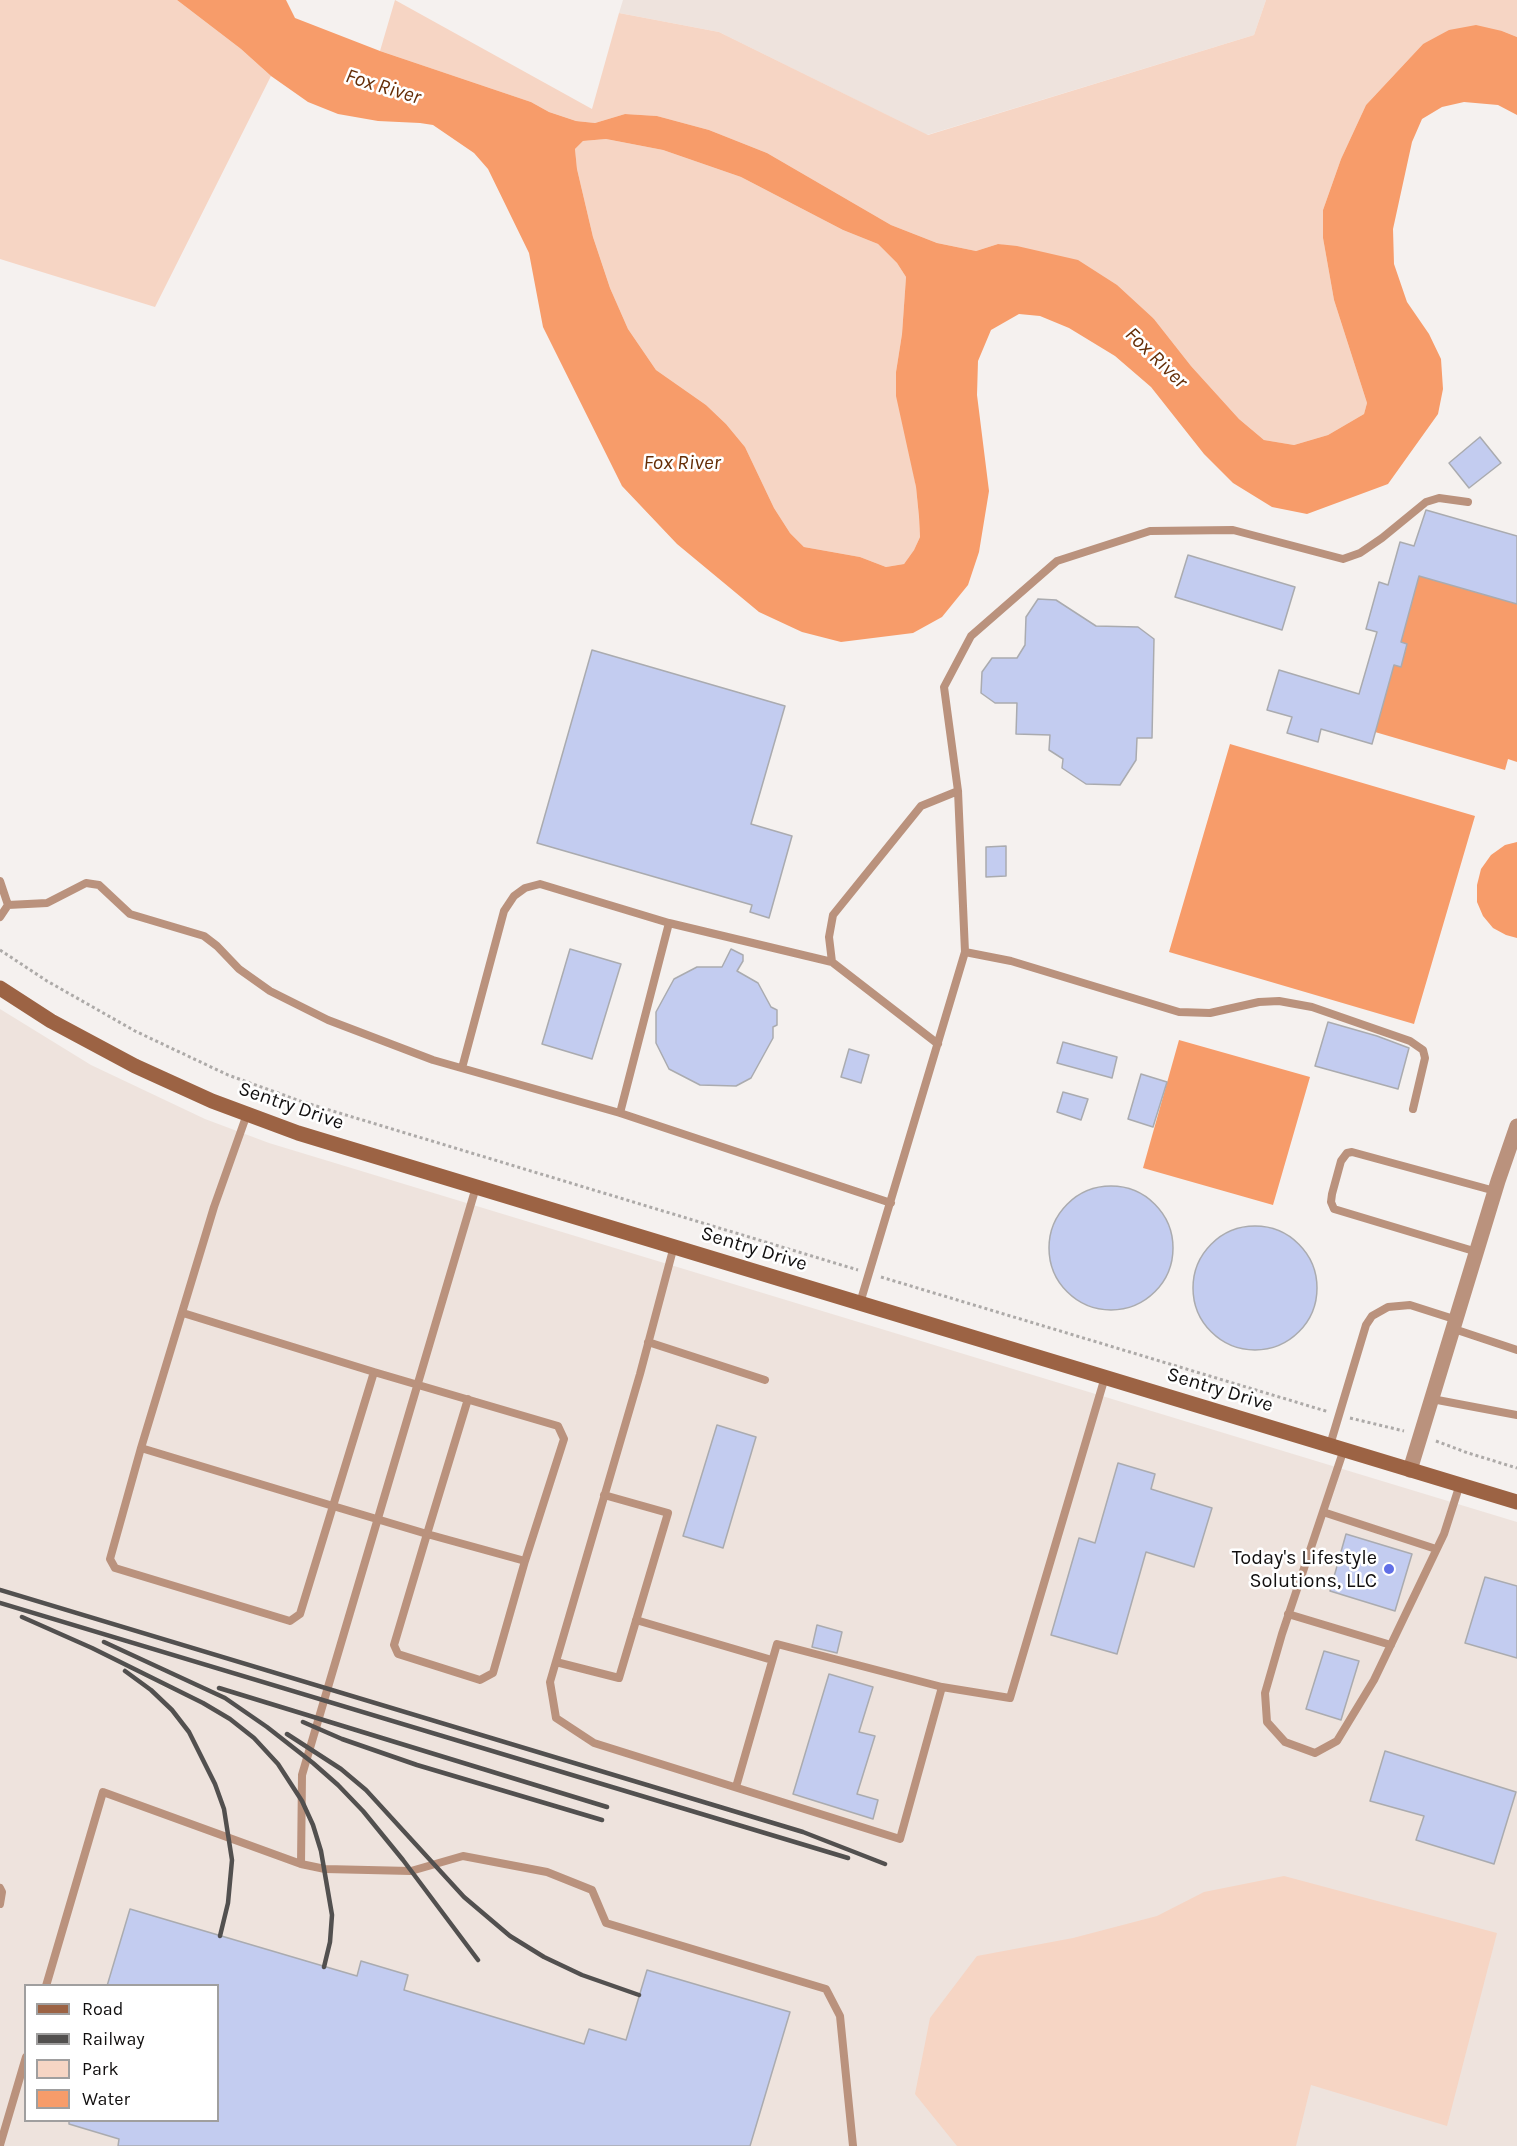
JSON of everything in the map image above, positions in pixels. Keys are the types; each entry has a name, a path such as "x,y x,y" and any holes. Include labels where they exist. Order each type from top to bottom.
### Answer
{"street":[{"name":"Sentry Drive","path":"0,988 51,1021 135,1066 212,1101 298,1133 1517,1502"},
{"path":"1410,1470 1517,1126"}],"lane":[{"path":"860,1303 965,952 958,791 944,687 971,636 1057,561 1150,531 1233,530 1342,559 1360,553 1426,502 1439,498 1468,502"},
{"path":"832,962 829,937 833,915 921,806 958,791"},
{"path":"0,880 8,905"},
{"path":"8,905 47,903 86,883 99,885 130,914 204,936 239,969 270,991 328,1020 433,1059 620,1113 891,1203"},
{"path":"462,1068 504,910 514,896 525,888 540,884 669,923 832,962 938,1044"},
{"path":"0,917 8,905"},
{"path":"620,1113 669,923"},
{"path":"965,952 1011,961 1179,1012 1210,1013 1259,1002 1279,1001 1312,1007 1410,1041 1423,1050 1425,1058 1413,1109"},
{"path":"247,1114 214,1207 141,1448 110,1559 115,1568 290,1621 300,1614 374,1372"},
{"path":"1477,1252 1334,1209 1331,1202 1332,1194 1341,1161 1347,1153 1352,1152 1495,1191"},
{"path":"301,1864 302,1775 476,1187"},
{"path":"674,1246 550,1682 556,1718 594,1743 900,1839 942,1687"},
{"path":"1460,1484 1444,1534 1374,1680 1337,1741 1315,1753 1285,1742 1267,1722 1265,1693 1288,1614 1323,1512 1337,1447 1338,1414 1366,1325 1372,1316 1388,1307 1410,1305 1517,1350"},
{"path":"183,1313 558,1426 564,1438 493,1673 480,1680 398,1654 394,1645 468,1399"},
{"path":"648,1342 765,1380"},
{"path":"735,1787 777,1644 942,1687 1010,1698 1105,1377"},
{"path":"1432,1400 1517,1415"},
{"path":"141,1448 525,1561"},
{"path":"556,1662 619,1678 668,1513 604,1495"},
{"path":"1323,1512 1436,1549"},
{"path":"1288,1614 1390,1645"},
{"path":"636,1620 772,1660"},
{"path":"47,1984 103,1792 301,1864 325,1869 411,1871 463,1856 547,1872 592,1890 606,1923 826,1989 840,2016 853,2146"},
{"path":"0,1888 2,1893 0,1904"},
{"path":"0,2145 24,2064"}],"path":[{"path":"0,950 47,981 135,1031 228,1075 303,1102 1338,1414 1421,1435 1468,1454 1517,1468"}],"shaded area":[{"path":"623,0 1266,0 1254,35 927,135 719,32 619,13"},
{"path":"0,1009 91,1065 205,1119 269,1143 1517,1522 1517,2146 0,2146"}],"green space":[{"path":"0,0 177,0 241,49 271,76 155,307 0,259"},
{"path":"395,0 592,109 619,13 719,32 928,135 1254,35 1266,0 1517,0 1517,37 1502,31 1423,44 1366,105 1341,159 1323,210 1323,238 1334,300 1367,403 1364,414 1328,435 1294,445 1264,440 1239,419 1191,366 1154,319 1044,253 998,244 976,251 937,243 891,225 767,153 709,130 657,116 625,114 595,123 576,121 549,112 531,102 380,51"},
{"path":"606,139 663,150 741,177 843,230 878,244 897,263 906,277 902,334 896,372 916,487 920,537 904,564 886,567 860,557 804,547 790,533 774,508 745,447 726,424 706,405 656,370 628,329 610,288 593,237 577,169 575,149 583,141"},
{"path":"1284,1876 1497,1933 1447,2126 1311,2085 1296,2146 957,2146 915,2094 930,2018 977,1956 1073,1938 1157,1916 1204,1892"}],"water":[{"name":"Fox River","path":"177,0 286,0 295,18 380,51 531,102 549,112 576,121 595,123 625,114 657,116 709,130 767,153 891,225 937,243 976,251 998,244 1017,246 1078,260 1117,285 1154,319 1191,366 1239,419 1264,440 1294,445 1328,435 1364,414 1367,403 1334,300 1323,238 1323,210 1341,159 1366,105 1423,44 1449,30 1476,25 1517,37 1517,115 1498,105 1464,102 1442,107 1422,119 1412,142 1393,229 1394,264 1407,302 1429,334 1441,359 1443,389 1438,414 1388,484 1307,514 1272,507 1233,483 1204,454 1151,387 1115,356 1069,328 1040,316 1019,314 991,330 978,361 977,395 989,491 979,552 968,585 942,617 913,633 841,642 802,632 759,612 677,544 622,486 543,327 529,253 488,169 474,153 433,125 378,121 338,114 308,102 271,76 241,49","holes":["606,139 663,150 741,177 843,230 878,244 897,263 906,277 902,334 896,372 896,396 916,487 920,537 904,564 886,567 860,557 804,547 790,533 774,508 745,447 706,405 656,370 628,329 610,288 593,237 577,169 575,149 583,141"]},
{"path":"1419,576 1517,604 1517,762 1508,759 1505,770 1375,732 1394,665 1401,667 1407,645 1401,642"},
{"path":"1230,744 1475,816 1414,1024 1169,952"},
{"path":"1517,842 1517,938 1493,928 1483,916 1477,902 1477,885 1481,869 1491,855 1505,845"},
{"path":"1179,1040 1310,1077 1273,1205 1143,1168"}],"building":[{"path":"1480,437 1501,463 1469,488 1449,463"},
{"path":"1426,510 1517,536 1517,604 1419,576 1401,642 1407,644 1401,667 1394,665 1372,744 1321,729 1318,742 1287,733 1292,717 1267,710 1279,670 1359,694 1377,632 1366,629 1379,582 1388,585 1400,542 1414,546"},
{"path":"1188,555 1295,587 1282,630 1175,597"},
{"path":"1038,599 1056,600 1096,626 1138,627 1154,639 1152,738 1137,738 1136,760 1120,785 1086,784 1062,768 1063,759 1049,750 1050,735 1016,734 1017,703 995,703 981,693 982,672 992,658 1017,658 1025,645 1026,617"},
{"path":"592,650 785,706 751,824 792,836 769,918 750,912 752,905 537,843"},
{"path":"1006,846 1006,876 986,877 986,847"},
{"path":"570,949 621,964 592,1059 542,1044"},
{"path":"731,949 743,955 743,961 737,971 758,983 771,1007 777,1010 777,1025 773,1027 773,1038 751,1078 736,1086 700,1085 669,1069 656,1043 656,1012 674,979 697,967 722,967"},
{"path":"1328,1022 1409,1048 1398,1089 1315,1066"},
{"path":"1063,1042 1117,1057 1112,1078 1057,1063"},
{"path":"849,1049 869,1055 861,1083 841,1077"},
{"path":"1141,1074 1167,1082 1153,1127 1128,1119"},
{"path":"1063,1092 1088,1099 1081,1120 1057,1112"},
{"path":"1111,1186 1135,1191 1155,1204 1168,1224 1173,1248 1168,1272 1155,1292 1135,1305 1111,1310 1087,1305 1067,1292 1054,1272 1049,1248 1054,1224 1067,1204 1087,1191"},
{"path":"1255,1226 1279,1231 1299,1244 1312,1264 1317,1288 1312,1312 1299,1332 1279,1345 1255,1350 1231,1345 1211,1332 1198,1312 1193,1288 1198,1264 1211,1244 1231,1231"},
{"path":"717,1425 756,1437 723,1548 683,1536"},
{"path":"1118,1463 1155,1474 1151,1489 1212,1508 1194,1567 1146,1552 1117,1654 1051,1635 1079,1538 1095,1543"},
{"path":"1346,1534 1412,1554 1395,1611 1330,1591"},
{"path":"1485,1577 1517,1586 1517,1658 1465,1643"},
{"path":"817,1625 842,1632 837,1653 812,1647"},
{"path":"1324,1651 1359,1661 1341,1720 1306,1709"},
{"path":"829,1674 873,1687 859,1732 875,1736 857,1794 878,1800 873,1819 793,1794"},
{"path":"1385,1751 1516,1792 1494,1864 1416,1840 1424,1816 1370,1801"},
{"path":"130,1909 357,1976 361,1961 408,1975 404,1990 584,2044 589,2029 626,2040 647,1970 790,2012 750,2146 118,2146 119,2139 69,2124 69,2122 219,2122 219,1984 108,1984"}],"railway":[{"path":"0,1590 803,1832 885,1864"},
{"path":"0,1603 848,1858"},
{"path":"22,1617 92,1648 203,1703 230,1719 254,1738 278,1764 302,1801 321,1851 332,1915 330,1942 324,1967"},
{"path":"104,1642 225,1698 313,1763 363,1811 478,1960"},
{"path":"125,1671 151,1690 172,1710 189,1732 215,1784 224,1809 232,1860 228,1903 220,1936"},
{"path":"219,1688 607,1807"},
{"path":"303,1722 342,1739 417,1765 602,1820"},
{"path":"287,1734 341,1769 366,1790 464,1897 510,1936 544,1957 582,1975 639,1995"}],"place":[{"name":"Today's Lifestyle Solutions, LLC","path":"1389,1569"}]}
